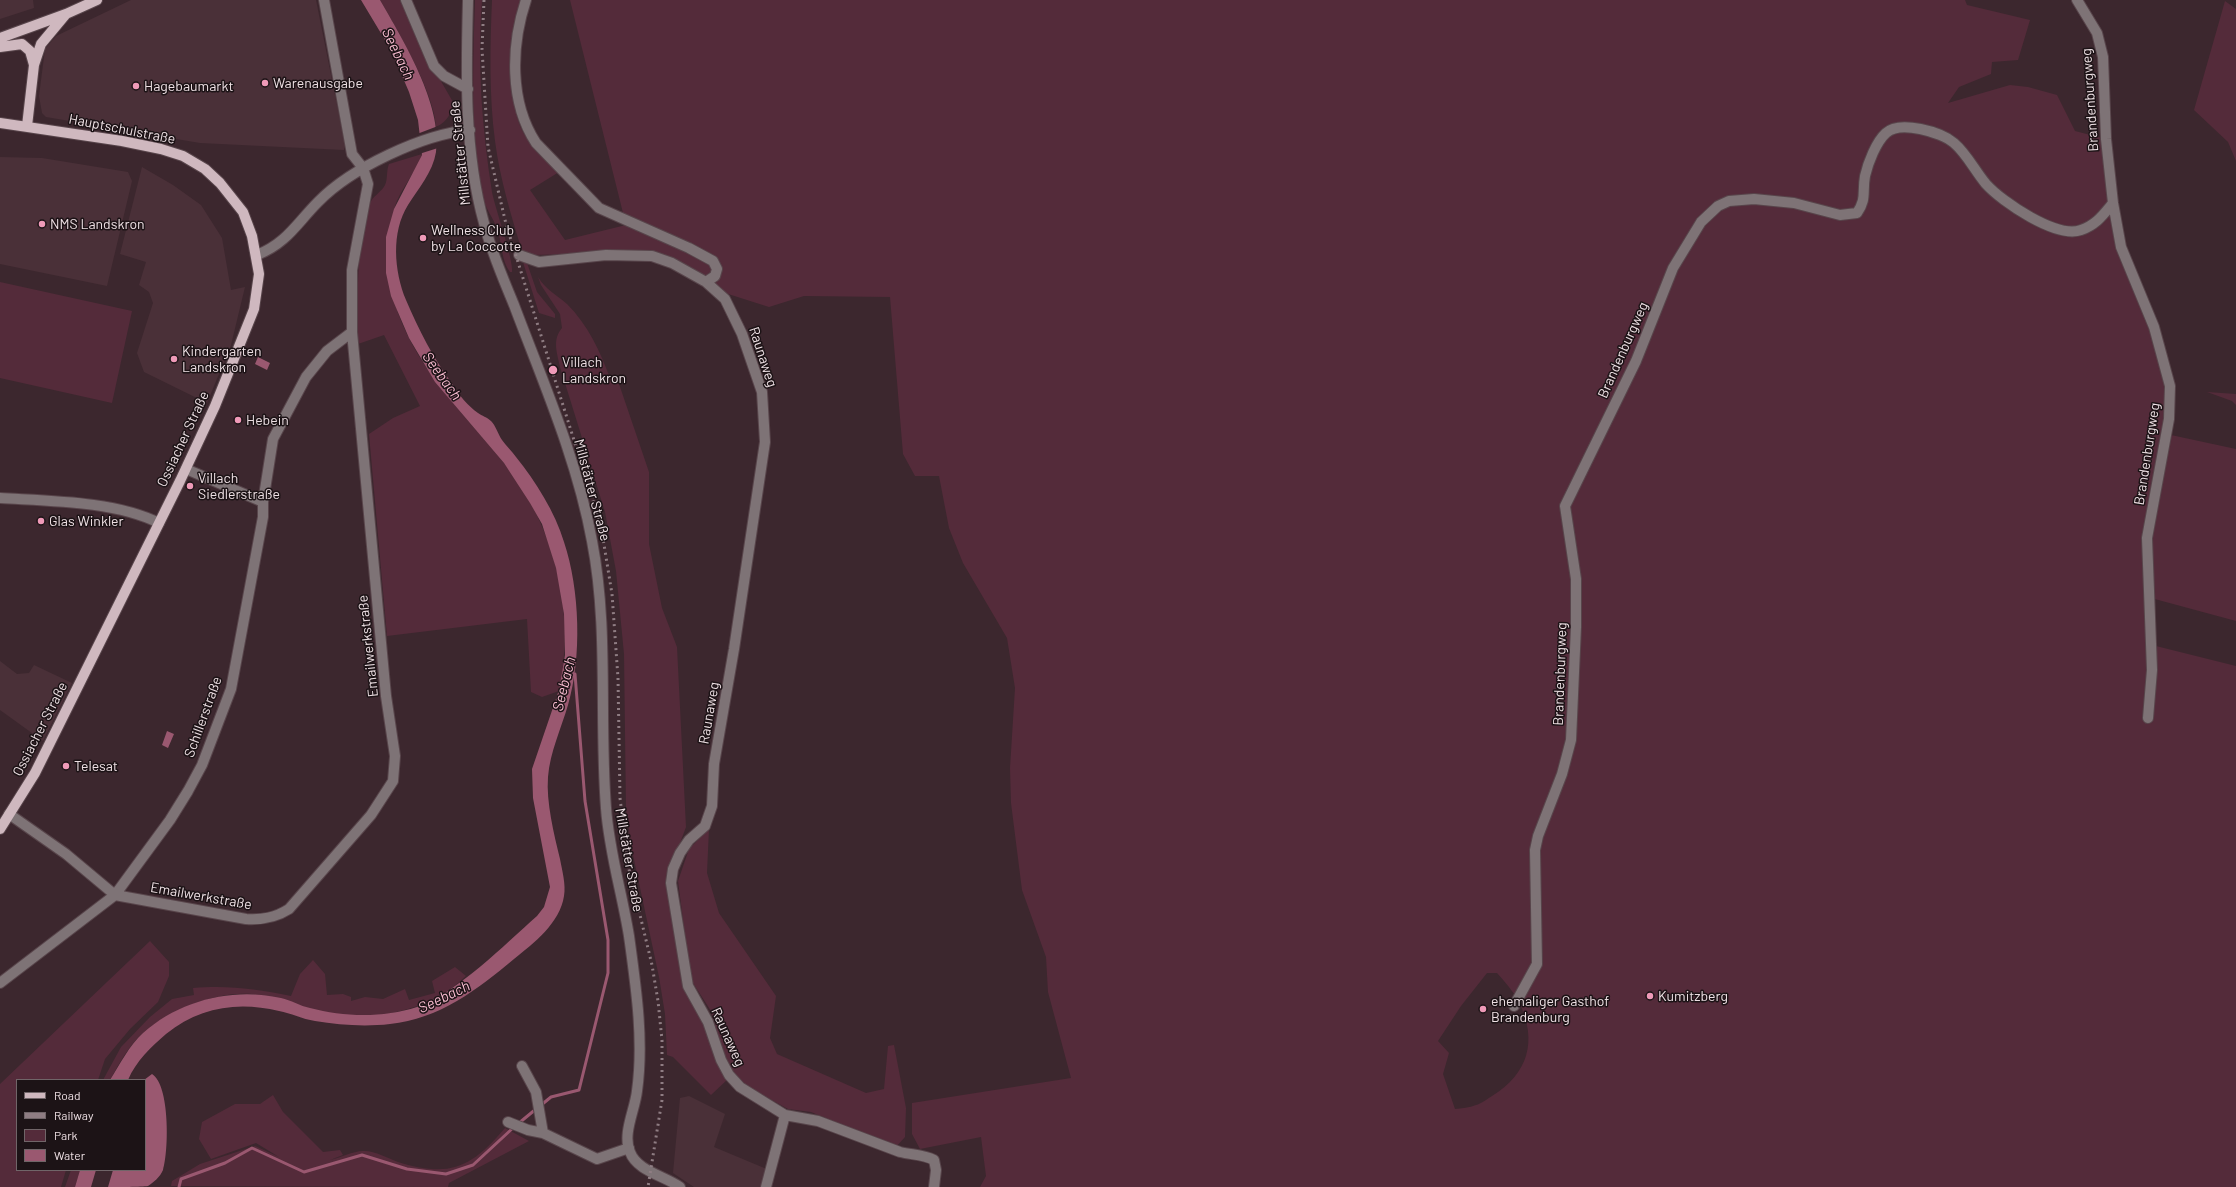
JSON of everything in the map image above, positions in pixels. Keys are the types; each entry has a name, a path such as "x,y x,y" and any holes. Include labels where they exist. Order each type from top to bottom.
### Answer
{"main road":[{"path":"0,38 66,14 97,0"},
{"path":"27,126 34,65 41,44 46,36 66,14"},
{"path":"0,47 22,44 30,51 34,65"},
{"name":"Hauptschulstraße","path":"0,123 122,141 161,149 183,156 205,169 235,200 243,212 257,255"},
{"name":"Ossiacher Straße","path":"0,829 35,773 186,468 215,406 254,309 259,274 257,255"}],"street":[{"path":"324,0 352,154 363,168"},
{"path":"406,0 434,66 444,76 468,88"},
{"name":"Millstätter Straße","path":"468,0 468,88 470,130 475,182 484,224 559,424 585,508 593,542 599,585 604,775 607,825 628,935 638,1014 638,1085 630,1126 629,1148"},
{"path":"526,0 519,21 515,56 518,104 527,131 536,143 599,208 688,248 713,261 717,269 716,276 706,282"},
{"name":"Brandenburgweg","path":"2076,0 2097,33 2103,57 2106,138 2113,203 2121,247 2154,327 2170,386 2169,420 2147,538 2152,664 2148,718"},
{"name":"Brandenburgweg","path":"1514,1006 1537,964 1535,850 1538,836 1562,774 1571,740 1576,627 1576,579 1565,506 1636,361 1673,268 1701,222 1718,206 1737,199 1794,203 1840,215 1857,214 1864,204 1865,177 1869,162 1881,138 1887,132 1896,127 1912,126 1954,143 1987,185 2010,205 2061,231 2080,231 2097,222 2113,203"},
{"path":"257,255 272,249 284,240 334,186 363,168 399,151 442,135 470,130"},
{"name":"Emailwerkstraße","path":"9,814 66,854 115,895 258,920 279,916 289,909 371,815 393,781 395,756 386,696 352,332 352,270 368,193 368,184 363,168"},
{"name":"Raunaweg","path":"519,255 539,262 606,255 652,256 672,263 706,282 725,299 742,334 762,392 765,442 734,649 714,764 712,806 705,826 689,840 680,853 673,869 672,888 688,986 708,1022 721,1060 729,1075 740,1087 785,1115 818,1121 900,1152 912,1155 925,1155 934,1160 936,1170 934,1187"},
{"name":"Schillerstraße","path":"115,895 170,820 202,765 231,689 263,518 263,502 273,439 306,377 327,351 352,332"},
{"path":"186,468 263,502"},
{"path":"0,498 73,503 137,514 159,523"},
{"path":"0,983 115,895"},
{"path":"522,1066 536,1092 543,1133"},
{"path":"766,1187 785,1115"},
{"path":"508,1122 528,1130 543,1133 598,1159 629,1148 630,1155 642,1167 680,1187"}],"shaded area":[{"path":"0,0 33,0 34,8 0,19"},
{"path":"131,0 316,0 345,145 344,150 200,143 46,117 42,113 39,96 45,49 56,36"},
{"path":"0,157 42,158 128,172 132,181 107,286 0,264"},
{"path":"142,167 173,185 201,205 222,238 231,290 245,287 231,345 207,403 144,372 137,353 153,303 149,292 139,285 146,262 120,254"},
{"path":"0,661 17,674 29,673 34,665 72,683 43,741 0,710"},
{"path":"689,1096 725,1114 714,1147 769,1170 762,1187 694,1187 673,1173 680,1098"}],"green space":[{"path":"380,0 400,0 420,45 453,102 448,117 436,127 434,113 422,80 414,62"},
{"path":"475,0 482,0 480,72 488,168 492,192 510,257 512,272 510,272 507,268 503,257 499,233 484,202 479,174 473,99"},
{"path":"492,0 522,0 515,80 516,111 519,123 526,137 559,172 530,190 565,240 626,225 570,0 1965,0 1967,5 2030,20 2018,60 1992,62 1991,74 1959,87 1948,103 2010,85 2028,87 2057,95 2075,131 2106,139 2118,226 2167,381 2171,435 2236,449 2236,621 2151,598 2152,645 2236,666 2236,1187 980,1187 986,1176 981,1137 920,1149 912,1134 912,1103 1071,1078 1048,992 1046,957 1022,890 1011,803 1010,768 1015,688 1007,638 963,563 949,528 939,476 915,476 903,454 890,297 804,296 769,307 725,293 691,267 650,252 533,255 522,251 503,183 495,141 490,53","holes":["1487,973 1497,973 1517,998 1525,1016 1528,1030 1526,1055 1514,1078 1504,1087 1480,1104 1455,1109 1443,1074 1449,1053 1438,1041 1461,1006"]},
{"path":"2225,1 2236,9 2236,161 2228,142 2194,110"},
{"path":"422,154 399,198 394,211 393,229 397,283 397,310 407,335 431,374 504,463 522,488 536,514 548,542 557,571 563,601 565,631 564,661 559,691 542,697 531,692 527,619 387,636 369,434 393,418 420,406 384,335 358,344 358,271 362,232 366,215 371,201 385,185 389,164"},
{"path":"522,259 526,260 537,292 555,314 555,318 539,313"},
{"path":"538,277 574,312 598,348 610,378 617,378 649,472 649,544 662,608 677,647 686,827 670,870 680,961 728,1079 711,1095 673,1057 667,1055 665,1014 659,977 632,850 626,809 624,654 616,571 605,512 560,367 556,342 562,328 560,314 541,285"},
{"path":"0,282 132,311 112,403 0,378"},
{"path":"2207,392 2236,394 2236,405 2232,401"},
{"path":"709,829 707,873 719,913 776,996 770,1038 777,1054 866,1093 884,1089 888,1046 894,1045 906,1108 905,1137 896,1147 811,1112 788,1109 743,1084 734,1073 721,1048 711,1011 691,980 678,881 689,849"},
{"path":"150,941 169,962 169,976 158,1002 130,1029 105,1059 98,1079 16,1079 16,1171 66,1171 61,1187 0,1187 0,1084"},
{"path":"313,960 325,974 327,995 343,994 351,997 351,1001 365,997 383,999 405,989 409,1000 435,993 432,981 455,967 466,976 437,997 421,1005 385,1014 367,1016 331,1014 262,995 238,994 209,999 180,1010 143,1033 129,1049 111,1079 104,1079 121,1047 150,1017 172,999 194,995 193,988 206,987 242,988 291,996 300,974"},
{"path":"273,1095 283,1112 323,1152 340,1150 343,1155 330,1160 359,1151 367,1151 416,1167 446,1169 470,1161 493,1142 505,1128 529,1141 449,1183 448,1187 171,1186 172,1181 200,1164 255,1146 279,1157 256,1143 211,1159 199,1139 202,1122 235,1104 260,1104"},
{"path":"71,1171 80,1171 75,1187 65,1187"}],"water":[{"name":"Seebach","path":"361,0 380,0 410,53 419,73 433,114 437,134 436,152 432,166 425,180 408,205 399,227 396,252 402,289 421,333 458,393 471,407 493,423 502,440 538,487 556,520 564,542 573,581 577,624 576,666 573,686 551,759 548,777 548,797 551,818 564,877 564,896 562,906 552,924 538,939 486,982 456,1001 425,1016 390,1024 352,1025 333,1024 310,1020 264,1008 234,1007 205,1012 179,1025 166,1034 149,1049 135,1067 128,1079 111,1079 129,1049 143,1033 173,1012 208,999 244,994 263,995 285,999 306,1007 323,1011 350,1015 377,1015 404,1011 417,1007 433,1000 464,980 510,941 537,916 544,907 550,887 533,798 532,769 559,690 565,655 564,614 556,568 542,524 530,503 504,463 435,382 409,338 391,296 386,273 386,237 394,209 422,155 418,120 409,92 391,50"},
{"path":"258,357 270,363 267,370 255,364"},
{"path":"167,731 174,734 168,748 162,745"},
{"path":"152,1074 158,1081 165,1104 167,1134 163,1170 157,1179 148,1186 108,1187 113,1171 146,1171 145,1079"},
{"path":"80,1171 96,1171 91,1187 75,1187"}],"pier":[{"path":"438,126 438,148 419,154 417,134"}],"waterway":[{"path":"540,1106 551,1097 579,1090 608,973 608,940 585,801 575,674"},
{"path":"519,1123 536,1109"},
{"path":"179,1187 181,1179 225,1163 252,1148 304,1172 362,1155 407,1169 446,1174 473,1165 514,1127"}],"railway":[{"path":"484,0 482,49 488,147 506,224 601,526 612,594 618,678 620,798 628,865 652,965 662,1040 662,1100 648,1187"}],"place":[{"name":"Warenausgabe","path":"265,83"},
{"name":"Hagebaumarkt","path":"136,86"},
{"name":"NMS Landskron","path":"42,224"},
{"name":"Wellness Club by La Coccotte","path":"423,238"},
{"name":"Kindergarten Landskron","path":"174,359"},
{"name":"Villach Landskron","path":"553,370"},
{"name":"Hebein","path":"238,420"},
{"name":"Villach Siedlerstraße","path":"190,486"},
{"name":"Glas Winkler","path":"41,521"},
{"name":"Telesat","path":"66,766"},
{"name":"Kumitzberg","path":"1650,996"},
{"name":"ehemaliger Gasthof Brandenburg","path":"1483,1009"}]}
